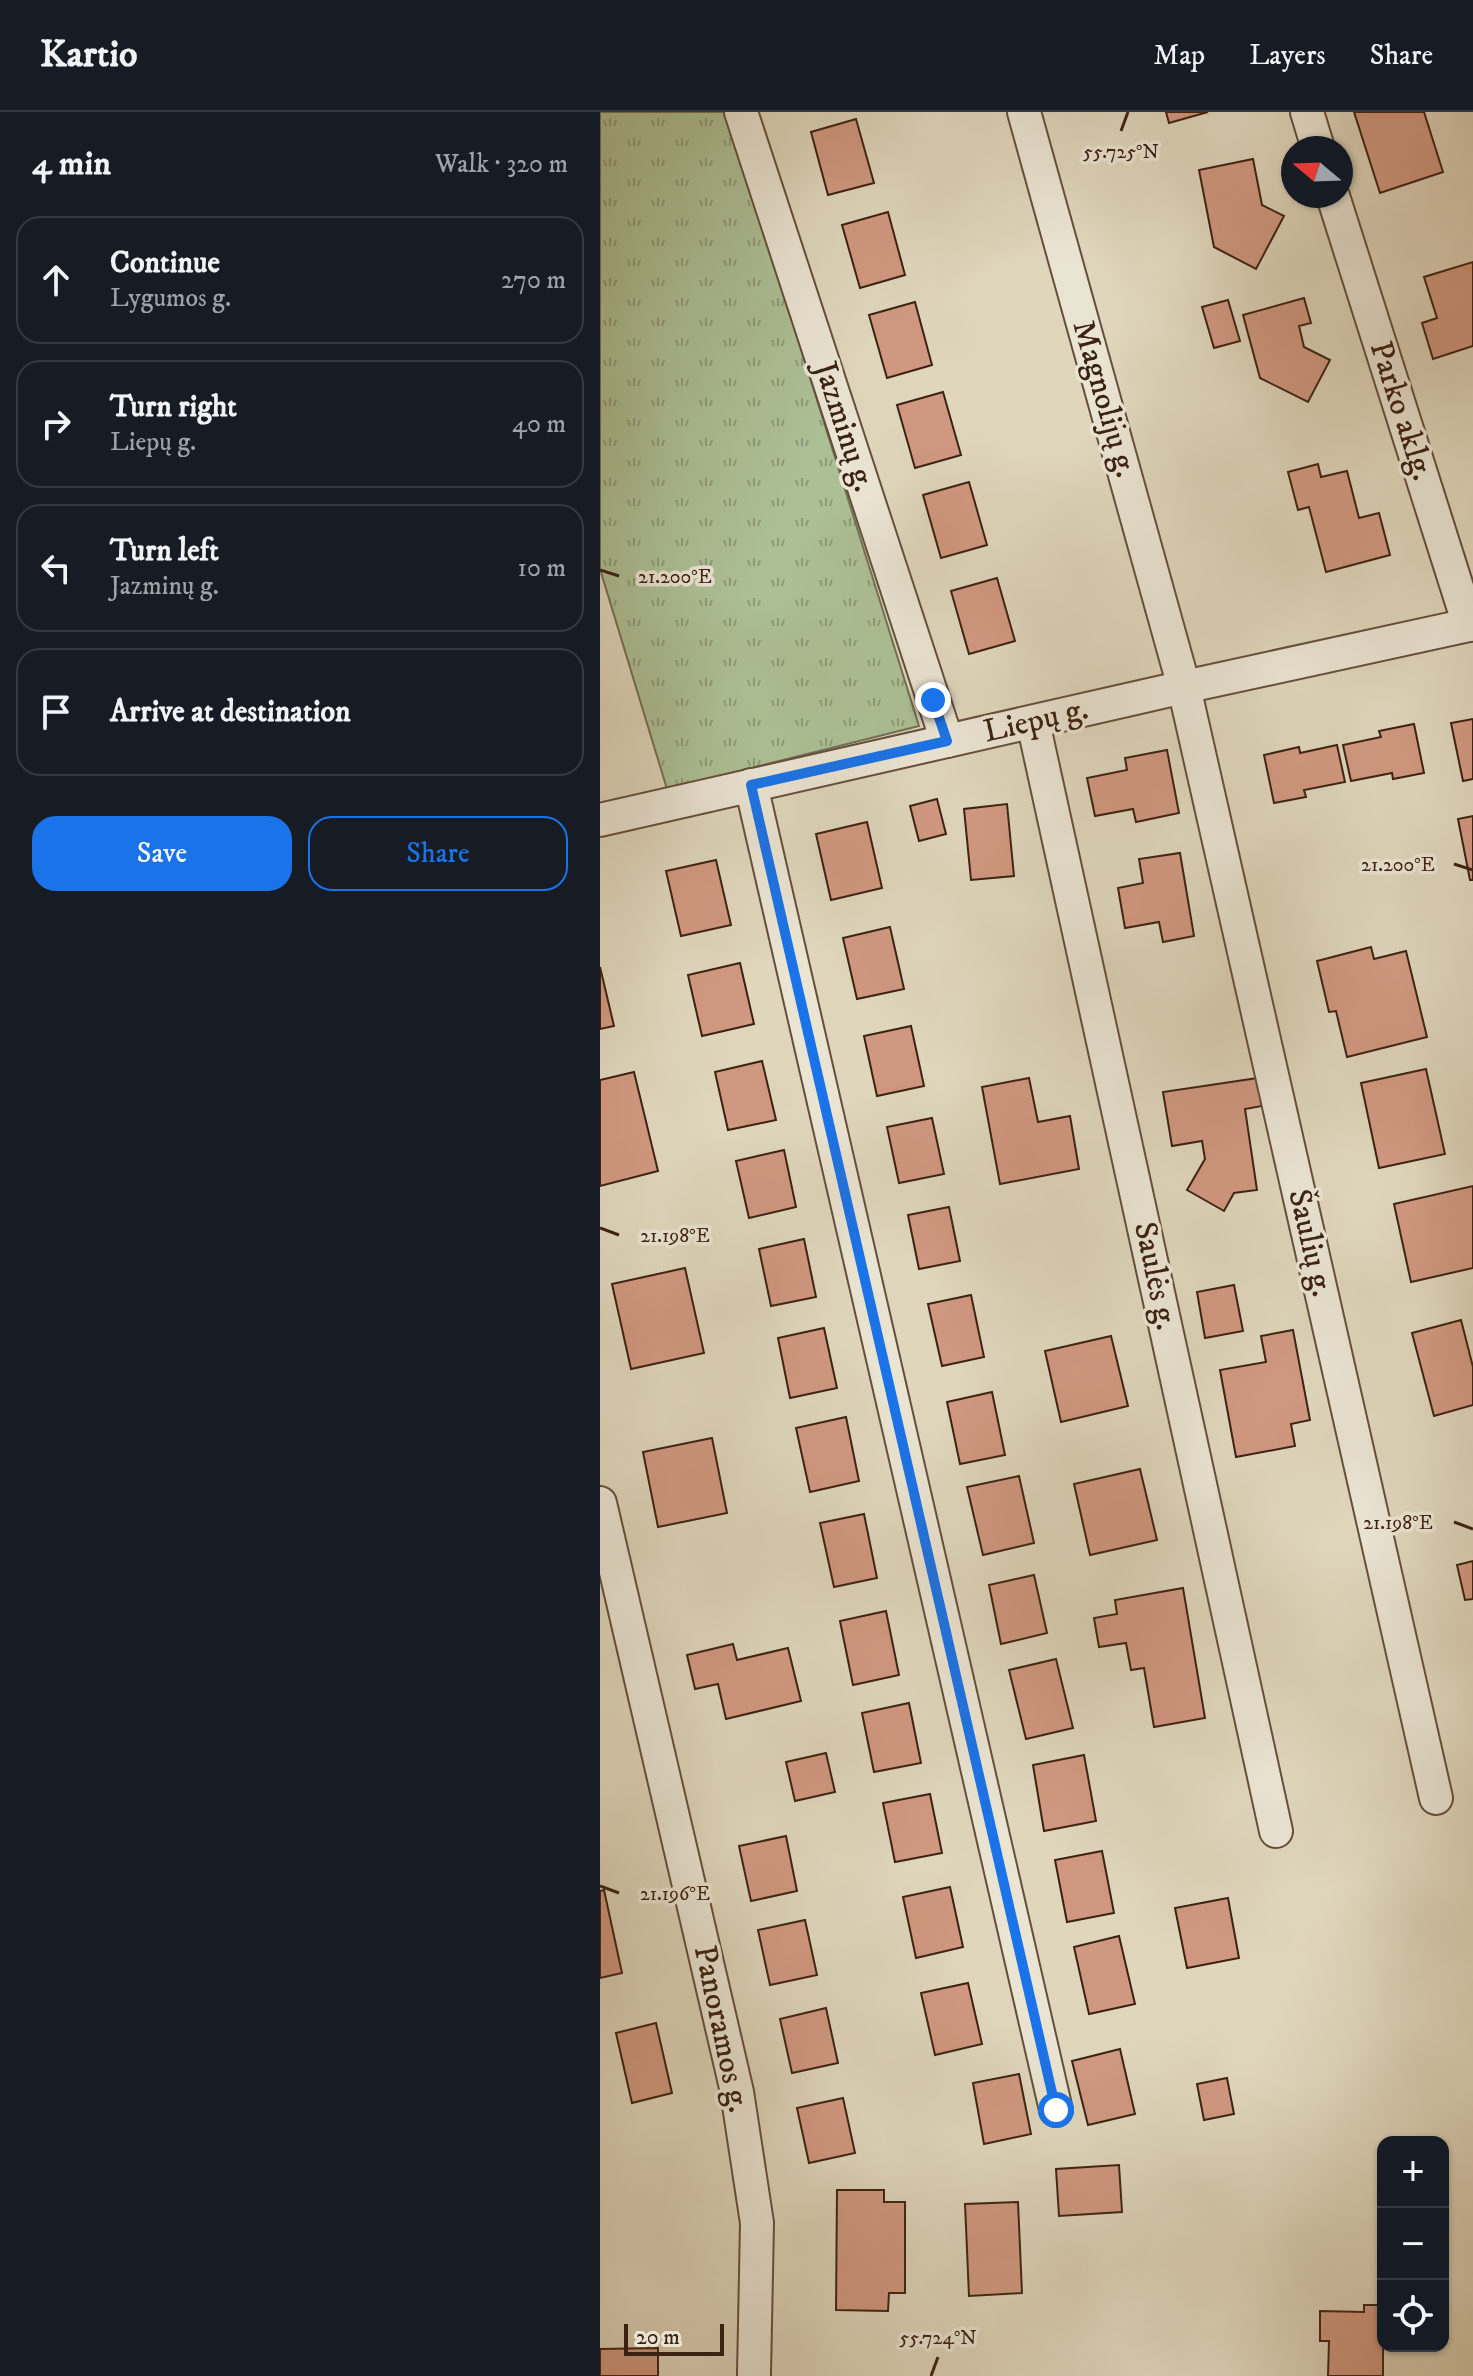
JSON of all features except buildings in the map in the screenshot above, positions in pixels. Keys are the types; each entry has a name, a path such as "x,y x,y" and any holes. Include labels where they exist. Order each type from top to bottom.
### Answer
{"street":[{"name":"Jazminų g.","path":"741,112 947,741"},
{"name":"Magnolijų g.","path":"1024,112 1184,687"},
{"path":"1307,112 1314,136"},
{"name":"Parko aklg.","path":"1337,208 1471,625"},
{"name":"Liepų g.","path":"600,820 1471,625"},
{"name":"Šaulių g.","path":"1184,687 1436,1798"},
{"name":"Saulės g.","path":"1033,722 1276,1831"},
{"path":"751,785 1056,2110"},
{"name":"Panoramos g.","path":"600,1503 737,2092 757,2223 754,2374"}],"green space":[{"path":"600,112 727,112 919,726 667,789 600,569"}],"route":[{"path":"933,700 947,741 751,785 1056,2110"}]}
